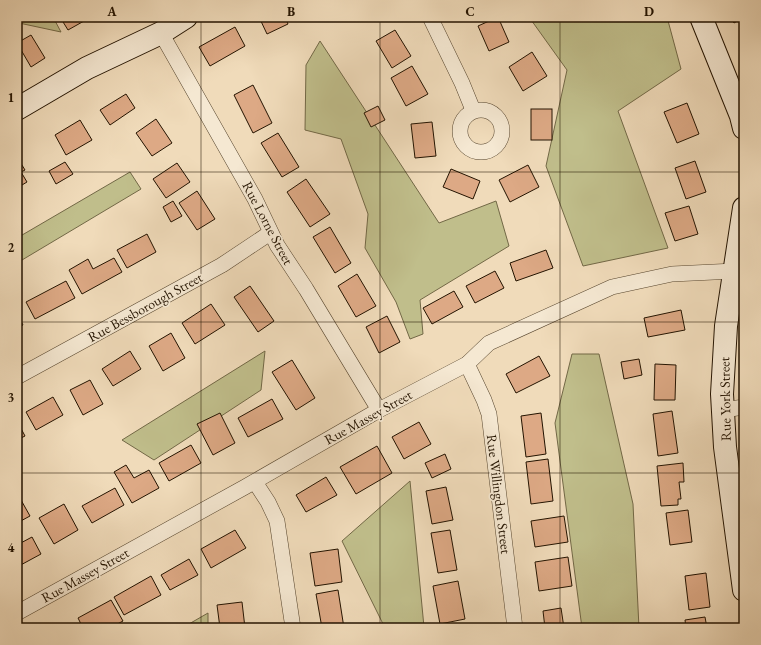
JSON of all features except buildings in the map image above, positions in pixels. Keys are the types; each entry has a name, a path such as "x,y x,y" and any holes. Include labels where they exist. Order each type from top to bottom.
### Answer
{"street":[{"path":"17,109 87,68 160,33 186,17"},
{"path":"430,17 462,83 473,110"},
{"path":"701,17 741,116 744,128"},
{"name":"Rue Lorne Street","path":"160,33 233,158 255,199 270,232 379,410"},
{"name":"Rue York Street","path":"744,208 726,326 722,394 734,409 726,447 744,590"},
{"name":"Rue Bessborough Street","path":"17,377 222,265 270,232"},
{"name":"Rue Massey Street","path":"17,613 255,482 379,410 467,364 488,343 612,287 672,274 734,271"},
{"name":"Rue Willingdon Street","path":"467,364 484,400 488,414 515,628"},
{"path":"255,482 268,502 276,521 293,628"}],"shaded area":[{"path":"17,17 53,17 61,32 19,23"},
{"path":"529,17 667,17 681,69 618,111 668,248 583,266 546,166 567,70"},
{"path":"320,41 439,223 496,201 509,246 420,300 423,334 410,339 396,302 365,248 368,214 341,139 305,130 306,65"},
{"path":"130,172 141,189 17,263 17,238"},
{"path":"265,351 261,390 154,460 122,440"},
{"path":"572,354 599,354 633,504 639,628 582,628 555,423"},
{"path":"410,481 424,627 385,628 342,541"},
{"path":"208,613 208,628 182,628"}]}
